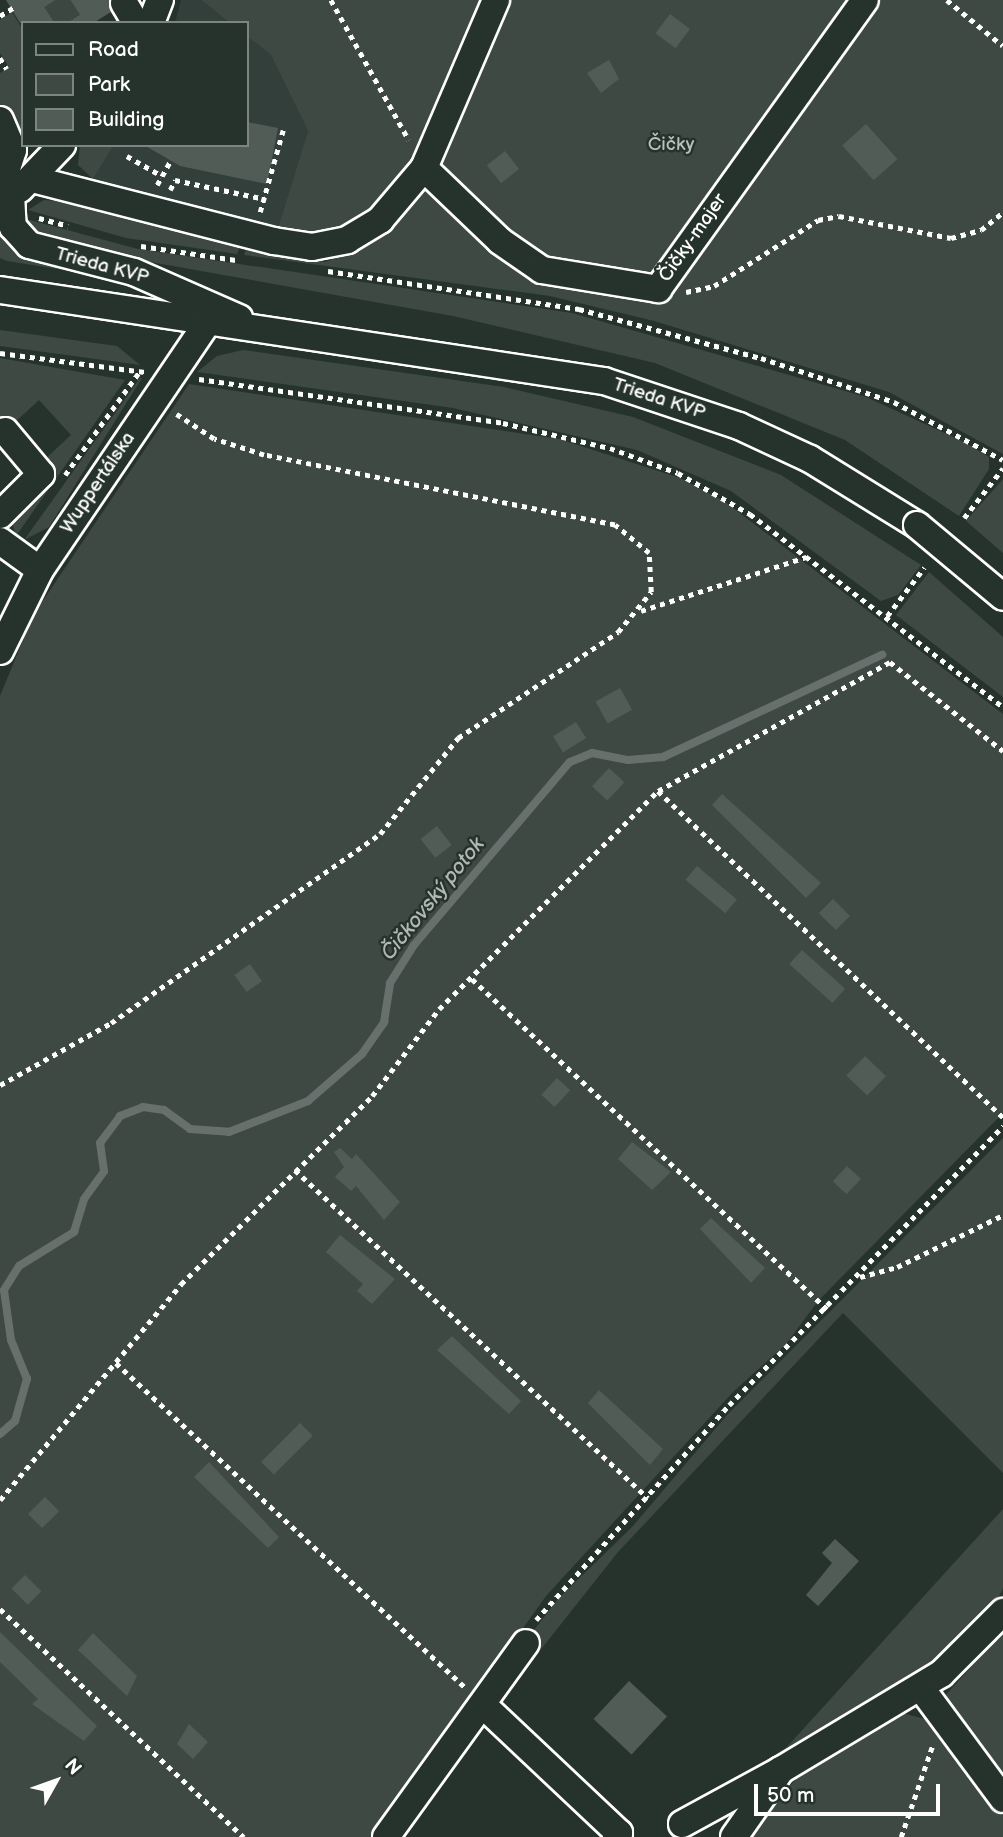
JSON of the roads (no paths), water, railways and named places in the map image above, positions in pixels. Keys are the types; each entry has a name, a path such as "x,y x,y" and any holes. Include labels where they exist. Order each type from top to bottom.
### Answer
{"street":[{"path":"152,21 160,0"},
{"path":"11,191 312,247 347,240 380,220 424,168 496,0"},
{"name":"Čičky-majer","path":"424,168 500,241 542,270 658,289 865,0"},
{"path":"1,123 13,160 11,191"},
{"path":"11,191 60,147"},
{"name":"Trieda KVP","path":"11,191 13,228 29,245 134,272 265,331"},
{"name":"Trieda KVP","path":"0,290 265,331 537,367 673,401 810,459 917,525 1003,597"},
{"name":"Wuppertálska","path":"0,651 40,570 208,322"},
{"path":"0,515 41,474 5,431"},
{"path":"0,541 40,570"},
{"path":"682,1824 921,1688 973,1649 1003,1612"},
{"path":"386,1837 526,1643"},
{"path":"921,1688 1003,1799"},
{"path":"483,1705 616,1837"},
{"path":"734,1837 781,1770"}],"waterway":[{"name":"Čičkovský potok","path":"0,1434 15,1421 27,1379 11,1340 4,1290 19,1266 74,1232 84,1199 104,1171 100,1143 120,1116 143,1107 164,1110 190,1129 229,1132 308,1101 362,1054 384,1022 390,983 414,945 570,762 592,753 628,760 663,757 882,655"}],"tunnel":[{"path":"55,0 69,21"}],"park label":[{"name":"Čičky","path":"671,145"}]}
